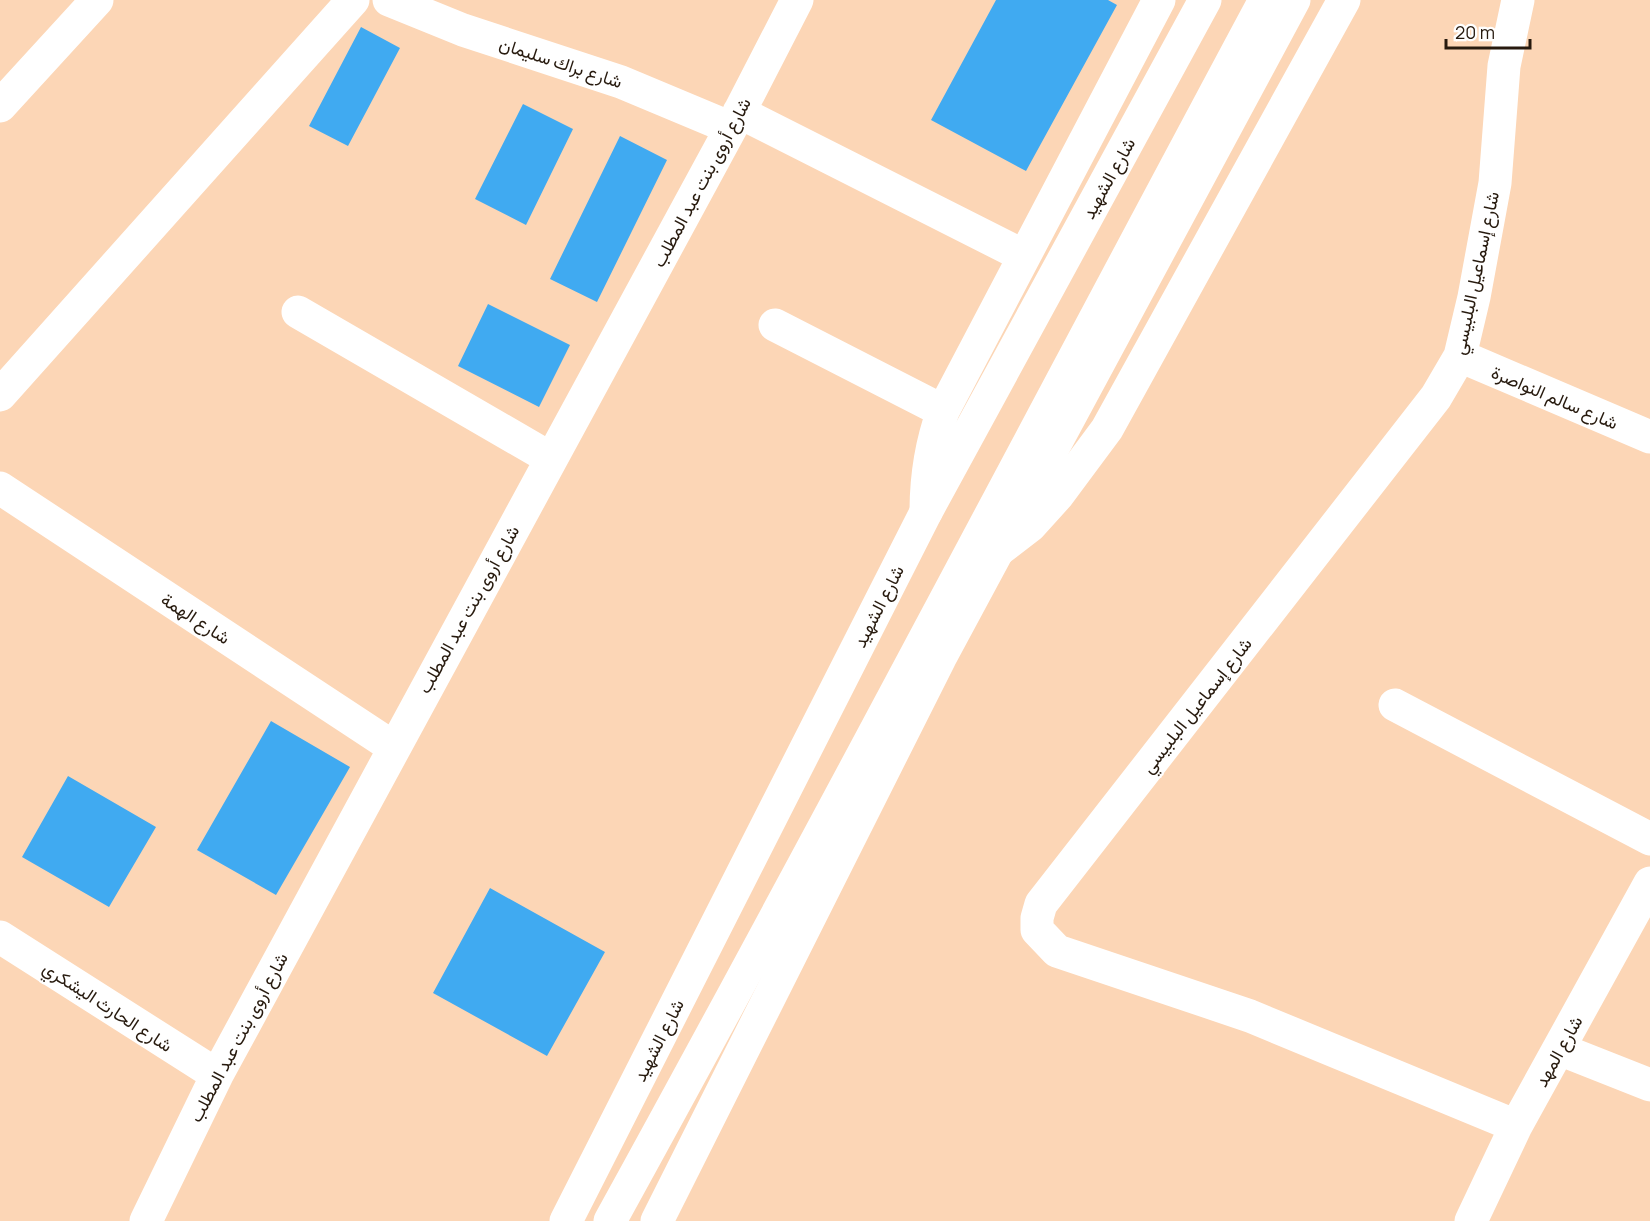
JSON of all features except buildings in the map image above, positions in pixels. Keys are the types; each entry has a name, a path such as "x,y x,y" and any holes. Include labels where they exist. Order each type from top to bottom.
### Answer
{"main road":[{"path":"0,106 97,0"},
{"path":"0,395 353,0"},
{"name":"شارع براك سليمان","path":"389,0 463,30 735,120 1024,256"},
{"name":"شارع أروى بنت عبد المطلب","path":"146,1221 217,1075 735,120 797,0"},
{"path":"926,512 929,456 943,411 1159,0"},
{"name":"شارع الشهيد","path":"566,1221 926,512 1205,0"},
{"path":"593,1221 732,966 1245,0"},
{"path":"610,1221 751,966 1265,0"},
{"path":"657,1221 940,658 1294,0"},
{"path":"996,552 1030,526 1044,511 1107,429 1344,0"},
{"name":"شارع إسماعيل البلبيسي","path":"1516,1126 1250,1017 1057,951 1037,930 1037,918 1041,904 1428,407 1460,356 1490,211 1496,173 1504,66 1518,0"},
{"path":"298,312 550,458"},
{"path":"775,325 943,411"},
{"name":"شارع سالم النواصرة","path":"1460,356 1650,437"},
{"name":"شارع الهمة","path":"0,488 393,747"},
{"path":"1395,705 1650,839"},
{"name":"شارع المهد","path":"1471,1221 1516,1126 1650,883"},
{"name":"شارع الحارث اليشكري","path":"0,937 217,1075"},
{"path":"1559,1048 1650,1085"}]}
